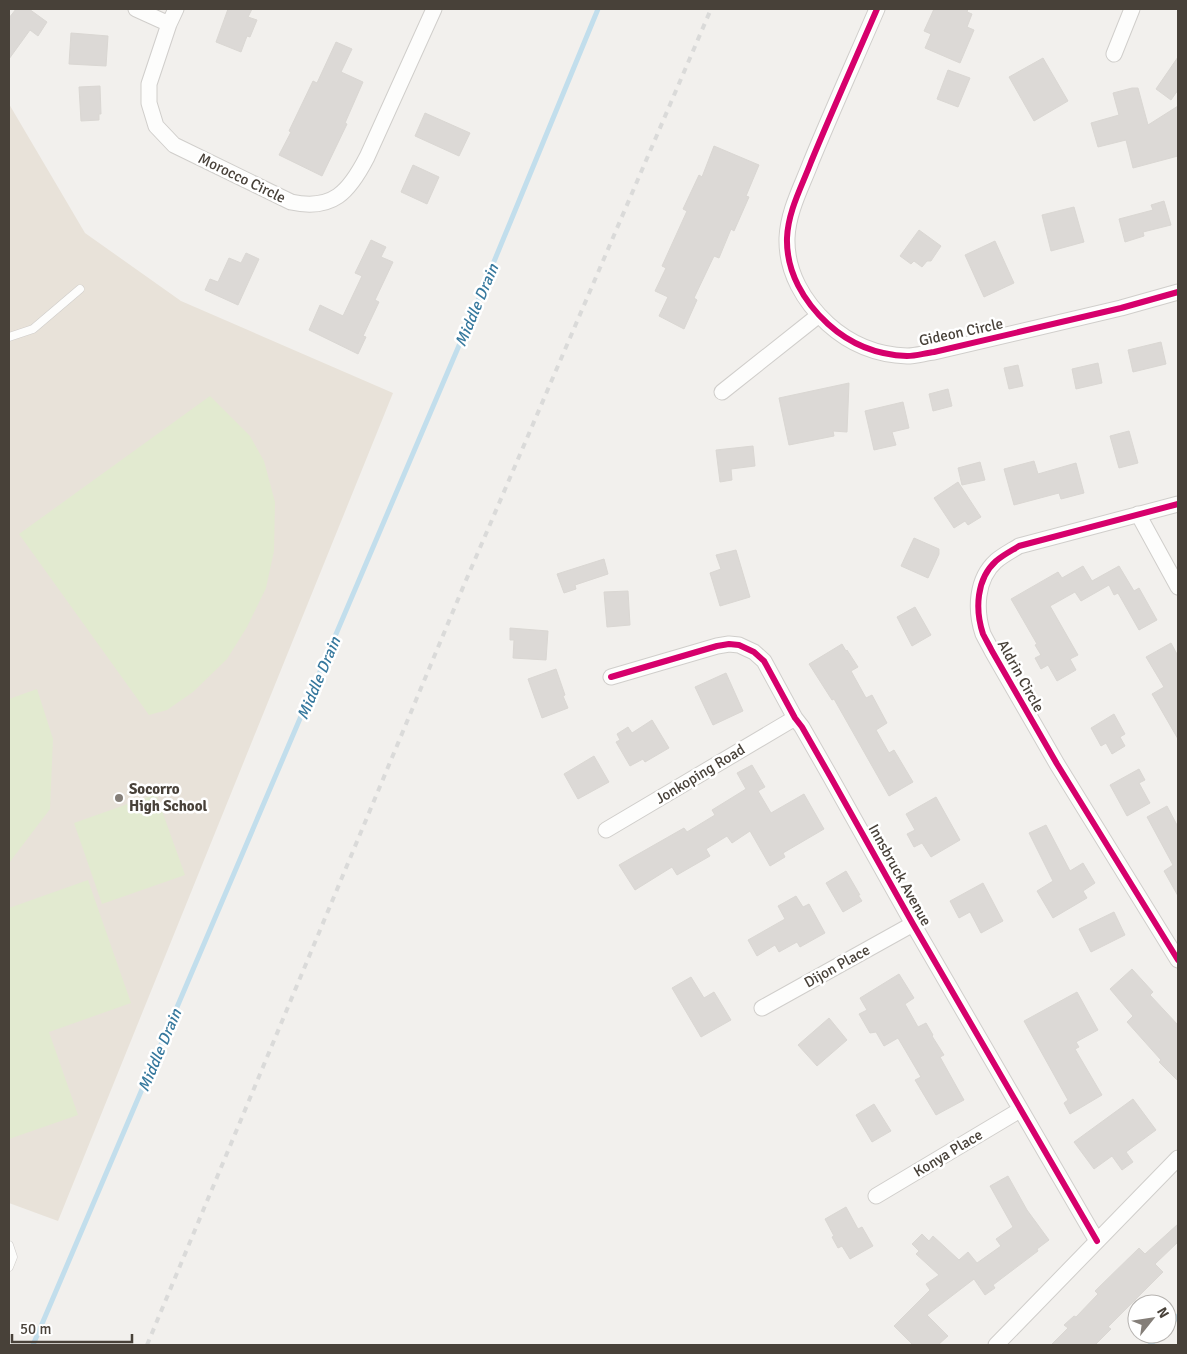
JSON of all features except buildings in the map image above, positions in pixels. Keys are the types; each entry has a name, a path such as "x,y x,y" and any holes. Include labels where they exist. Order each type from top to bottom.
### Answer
{"street":[{"path":"136,9 169,24"},
{"name":"Morocco Circle","path":"176,9 169,24 149,84 149,103 156,126 174,145 291,202 304,204 318,204 333,200 346,190 357,177 368,157 434,9"},
{"name":"Gideon Circle","path":"877,9 791,212 787,238 792,270 798,284 809,304 838,333 852,342 882,354 909,356 952,348 1121,308 1178,292"},
{"path":"1114,54 1132,9"},
{"path":"722,392 819,315"},
{"name":"Aldrin Circle","path":"1178,504 1019,546 995,562 986,573 979,592 979,609 984,634 992,651 1057,764 1178,960"},
{"path":"1138,514 1178,587"},
{"name":"Innsbruck Avenue","path":"611,678 729,644 739,645 754,652 764,661 1020,1110 1098,1241"},
{"name":"Jonkoping Road","path":"606,830 795,718"},
{"name":"Dijon Place","path":"762,1008 913,924"},
{"name":"Konya Place","path":"876,1196 1020,1110"},
{"path":"996,1345 1178,1158"}],"lane":[{"path":"9,337 33,329 80,289"},
{"path":"9,1245 13,1257 9,1267"}],"shaded area":[{"name":"Socorro High School","path":"9,104 85,233 181,301 393,393 58,1221 9,1203"}],"green space":[{"path":"210,396 250,436 264,461 275,502 274,551 266,588 247,627 227,659 193,692 167,710 149,715 19,534"},
{"path":"37,689 53,739 50,809 9,863 9,699"},
{"path":"156,794 185,875 102,904 74,823"},
{"path":"88,880 131,1003 49,1032 78,1115 9,1139 9,908"}],"waterway":[{"name":"Middle Drain","path":"33,1345 472,315 598,9"}],"railway":[{"path":"147,1345 464,585 711,9"}],"cycle path":[{"path":"877,9 800,189 788,228 787,251 793,274 804,296 828,324 855,343 875,351 910,356 1121,308 1178,292"},
{"path":"1178,504 1019,546 996,561 989,568 981,586 978,605 980,625 992,651 1057,764 1178,960"},
{"path":"611,677 729,644 739,645 754,652 764,661 913,924 1097,1241"}],"place":[{"name":"Socorro High School","path":"119,798"}]}
